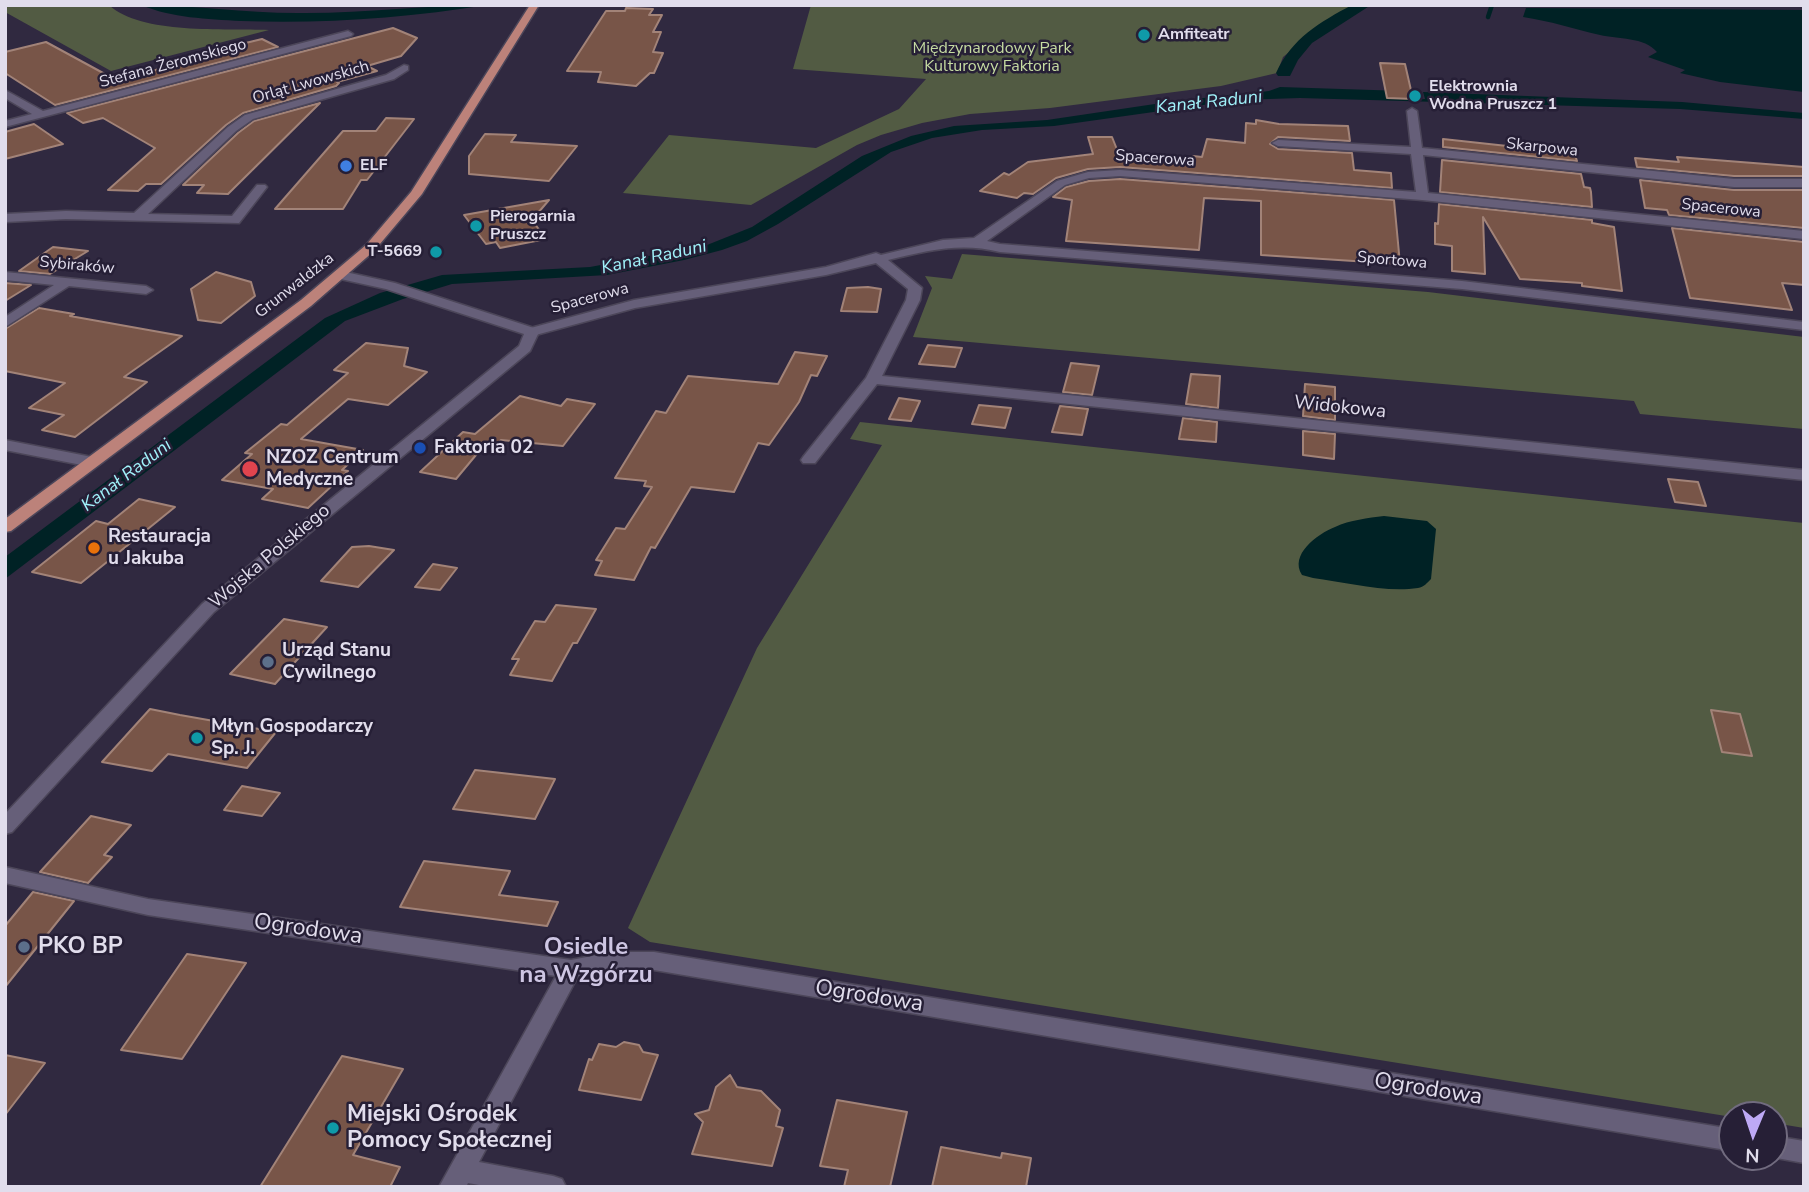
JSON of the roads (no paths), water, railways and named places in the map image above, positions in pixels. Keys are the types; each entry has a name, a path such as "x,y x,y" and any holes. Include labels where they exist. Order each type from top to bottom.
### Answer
{"main road":[{"name":"Grunwaldzka","path":"5,527 341,275 370,248 416,194 535,5"}],"street":[{"name":"Stefana Żeromskiego","path":"5,124 348,34"},
{"name":"Orląt Lwowskich","path":"136,218 243,120 390,77 404,68"},
{"path":"5,93 41,114"},
{"path":"1412,111 1422,196"},
{"name":"Skarpowa","path":"1278,143 1415,151 1734,183 1804,183"},
{"name":"Spacerowa","path":"532,332 634,304 827,271 876,257 943,244 977,242 1060,183 1096,174 1133,174 1422,196 1804,235"},
{"path":"5,218 66,215 235,220 261,187"},
{"name":"Sportowa","path":"977,242 1000,248 1462,285 1804,326"},
{"path":"809,460 873,379 913,300 915,288 876,257"},
{"path":"341,275 390,286 532,332"},
{"name":"Sybiraków","path":"5,276 145,290"},
{"path":"5,323 67,282"},
{"name":"Wojska Polskiego","path":"5,827 180,635 208,608 525,348 532,332"},
{"name":"Widokowa","path":"873,379 1804,475"},
{"path":"5,445 92,462"},
{"name":"Ogrodowa","path":"5,875 148,907 571,969 613,961 654,961 1718,1138"},
{"path":"553,1187 457,1179 571,969"}],"water":[{"path":"141,5 306,13 487,5 364,19 272,22 190,17"},
{"path":"1526,8 1804,10 1804,92 1720,82 1680,73 1685,70 1648,57 1657,52 1645,44 1523,17"},
{"name":"Kanał Raduni","path":"1280,87 1404,91 1406,98 1425,99 1423,92 1682,102 1804,113 1804,119 1680,109 1300,98 1239,100 1054,126 982,130 932,138 891,152 778,224 747,241 722,250 607,275 452,284 345,321 5,579 5,557 325,318 380,293 442,275 590,267 707,245 752,227 862,156 911,136 954,126 1047,120 1175,101 1269,91"},
{"path":"1384,516 1427,521 1436,529 1431,579 1424,586 1405,589 1379,588 1302,575 1299,560 1313,540 1328,530 1347,523"}],"waterway":[{"path":"1284,73 1290,60 1306,40 1328,24 1364,5"},
{"path":"1488,17 1492,5"}],"place":[{"name":"Amfiteatr","path":"1144,35"},
{"name":"Elektrownia Wodna Pruszcz 1","path":"1415,96"},
{"name":"ELF","path":"346,166"},
{"name":"Pierogarnia Pruszcz","path":"476,226"},
{"name":"T-5669","path":"436,252"},
{"name":"Faktoria 02","path":"420,448"},
{"name":"NZOZ Centrum Medyczne","path":"250,469"},
{"name":"Restauracja u Jakuba","path":"94,548"},
{"name":"Urząd Stanu Cywilnego","path":"268,662"},
{"name":"Młyn Gospodarczy Sp. J.","path":"197,738"},
{"name":"PKO BP","path":"24,947"},
{"name":"Miejski Ośrodek Pomocy Społecznej","path":"333,1128"}],"district":[{"name":"Osiedle na Wzgórzu","path":"586,962"}],"park label":[{"name":"Międzynarodowy Park Kulturowy Faktoria","path":"992,58"}]}
